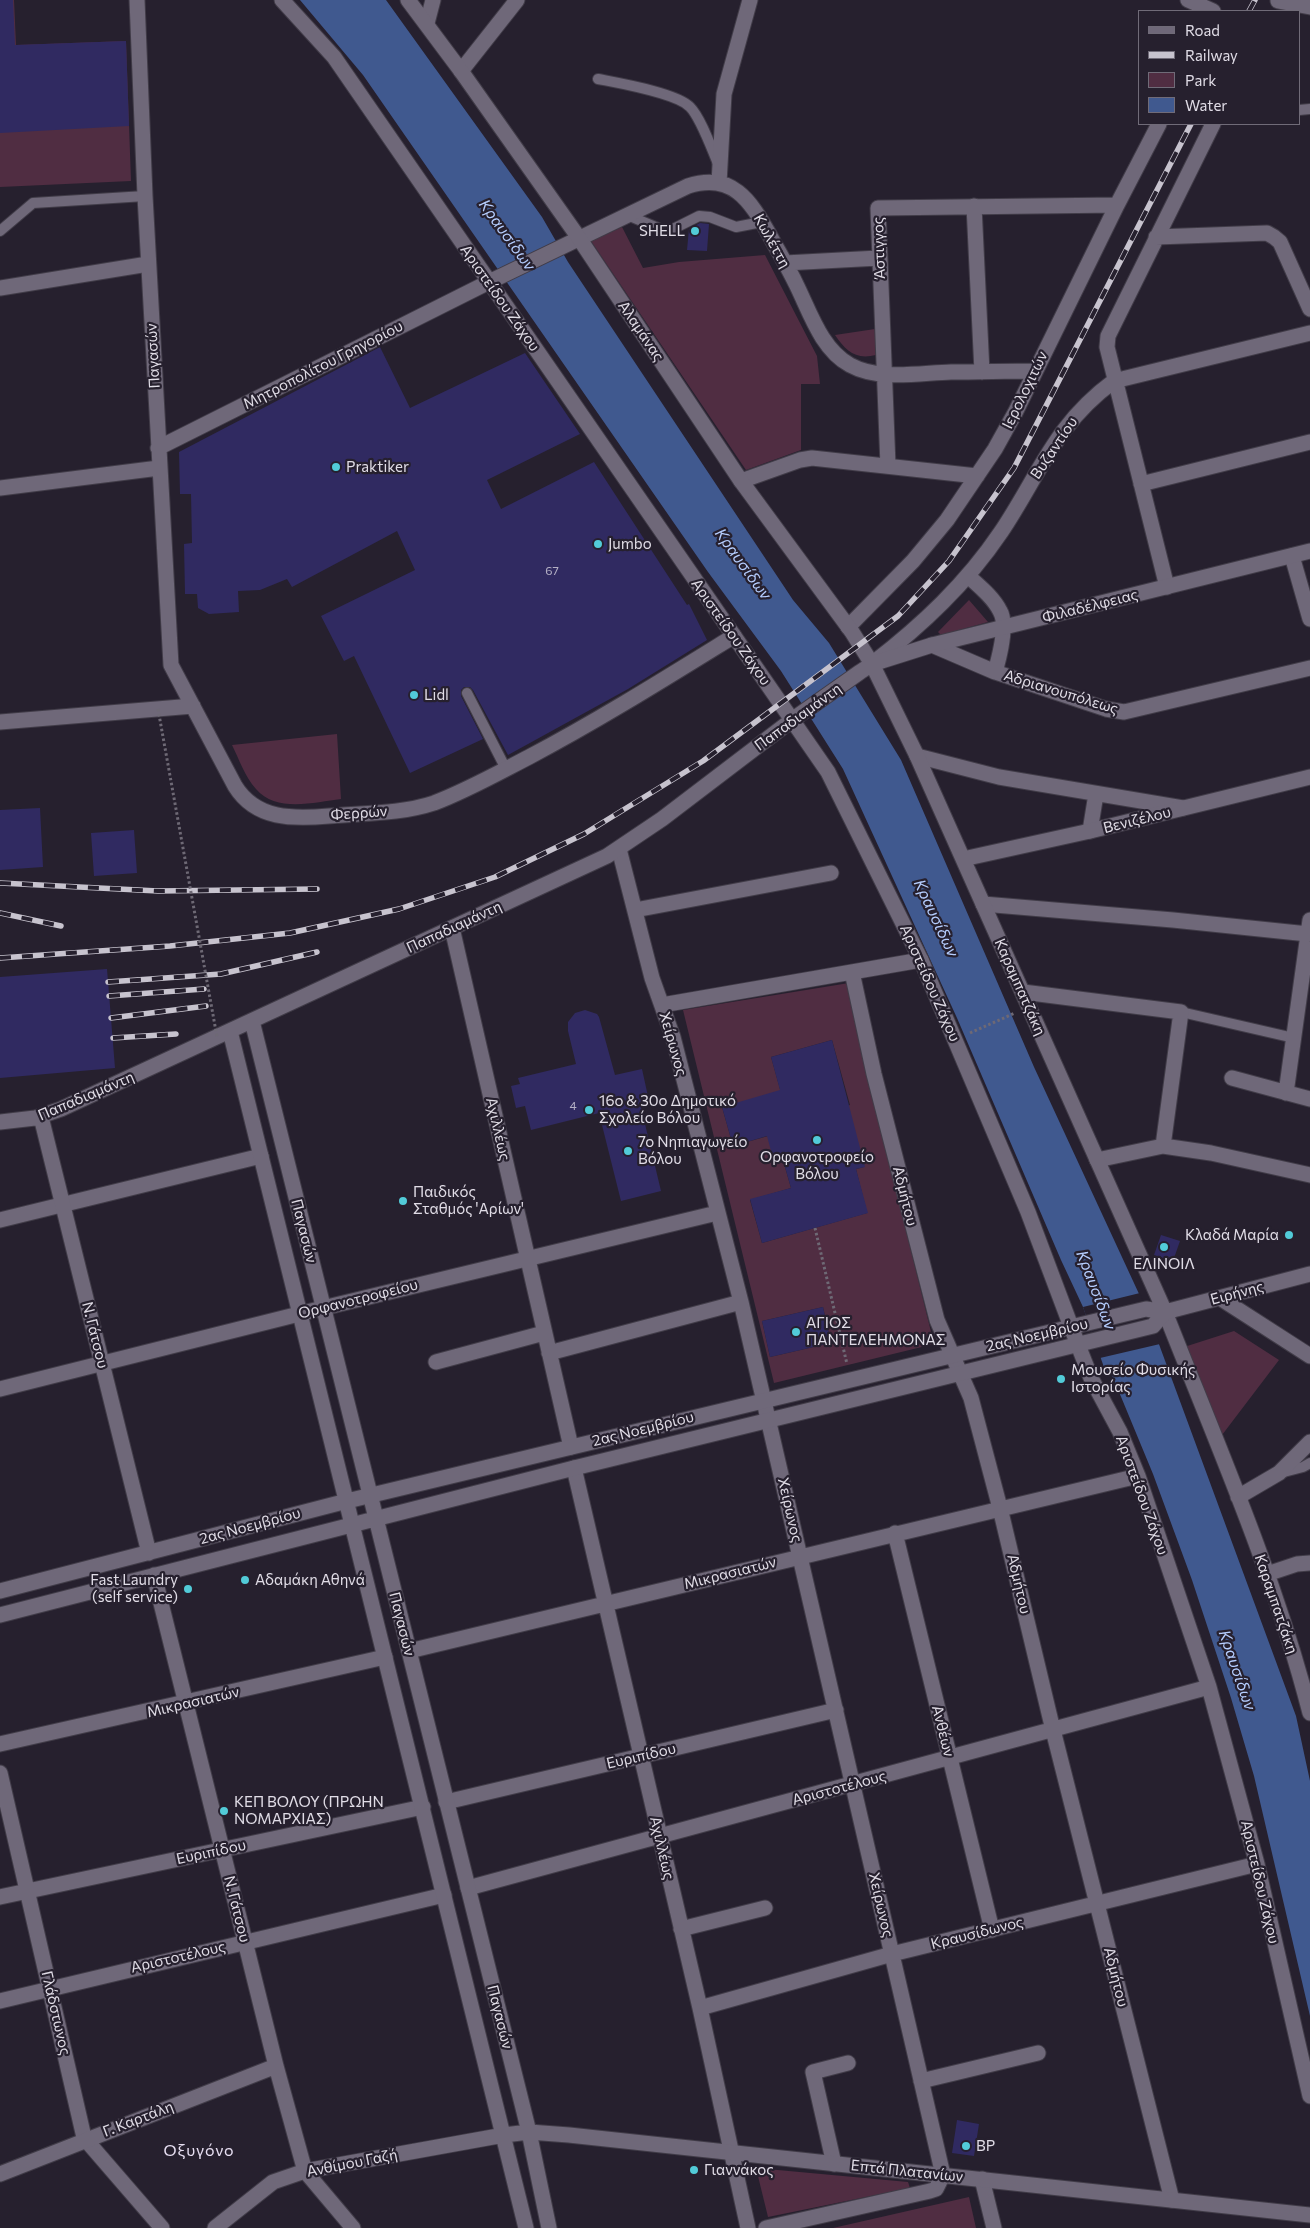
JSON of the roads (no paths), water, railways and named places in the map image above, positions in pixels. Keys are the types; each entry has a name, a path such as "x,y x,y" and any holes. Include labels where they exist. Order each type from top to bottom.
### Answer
{"street":[{"name":"Παγασών","path":"138,0 148,264 171,665 193,706"},
{"name":"Αριστείδου Ζάχου","path":"282,0 334,57 734,636 798,716 834,782 922,960 1028,1212 1091,1378 1120,1432 1138,1476 1209,1687 1257,1864 1310,2096"},
{"name":"Αλαμάνας","path":"408,0 461,70 579,238 741,481 848,627 866,668"},
{"path":"427,23 433,0"},
{"path":"461,70 517,0"},
{"path":"489,282 688,186 706,182 719,183 724,94 750,0"},
{"path":"1188,0 1211,10"},
{"path":"1277,4 1310,7"},
{"name":"Ιερολοχιτών","path":"848,627 913,562 977,476 1015,413 1117,204 1158,125"},
{"path":"1168,587 1107,355 1108,336 1213,125"},
{"name":"Κωλέττη","path":"719,183 736,190 746,198 785,263 821,336 835,354 854,367 885,374 1034,371"},
{"name":"Άστιγγος","path":"888,466 878,208 1117,204"},
{"path":"974,206 982,372"},
{"path":"1156,237 1267,234 1274,237 1280,242 1310,309"},
{"path":"785,263 879,258"},
{"path":"0,288 148,264"},
{"name":"Μητροπολίτου Γρηγορίου","path":"158,448 489,282"},
{"path":"1114,381 1310,333"},
{"name":"Βυζαντίου","path":"866,668 910,635 968,576 1000,533 1048,451 1063,430 1089,402 1114,381"},
{"path":"1141,484 1310,442"},
{"path":"741,481 800,460 812,458 977,476"},
{"path":"0,488 159,468"},
{"name":"Φιλαδέλφειας","path":"866,668 932,645 1310,552"},
{"path":"1292,556 1310,619"},
{"path":"968,576 1000,610 1002,616 1001,650 995,672"},
{"name":"Φερρών","path":"193,706 235,786 242,796 261,810 280,817 317,817 413,808 433,803 506,769 622,705 734,636"},
{"name":"Αδριανουπόλεως","path":"932,645 995,672 1106,709 1124,712 1310,668"},
{"name":"Παπαδιαμάντη","path":"0,1122 41,1117 591,864 619,849 866,668"},
{"name":"Καραμπατζάκη","path":"866,668 917,756 1165,1312 1267,1574 1306,1683 1310,1713"},
{"path":"0,722 193,706"},
{"path":"917,756 1000,777 1184,808"},
{"name":"Βενιζέλου","path":"963,859 1090,831 1310,777"},
{"path":"1090,831 1096,794"},
{"name":"Χείρωνος","path":"619,849 652,978 673,1037 741,1302 943,2175"},
{"path":"635,910 831,872"},
{"path":"983,904 1173,920 1309,927 1286,1093"},
{"name":"Αχιλλέως","path":"452,928 570,1447"},
{"path":"662,1005 922,960"},
{"name":"Αδμήτου","path":"852,972 874,1074 935,1311 951,1355 962,1373 971,1398 1000,1508 1053,1730 1172,2200"},
{"path":"1022,992 1181,1012 1163,1146"},
{"name":"Παγασών","path":"252,1020 529,2132 549,2228"},
{"name":"Παγασών","path":"223,1034 261,1156 526,2228"},
{"path":"1232,1078 1310,1099"},
{"name":"Ν. Γάτσου","path":"41,1117 148,1553"},
{"path":"1097,1160 1163,1146 1211,1153 1310,1176"},
{"path":"0,1220 261,1156"},
{"name":"Ορφανοτροφείου","path":"0,1389 300,1313 717,1213"},
{"name":"Ειρήνης","path":"1165,1312 1310,1274"},
{"path":"1220,1298 1310,1356"},
{"path":"549,1353 741,1302"},
{"name":"2ας Νοεμβρίου","path":"0,1591 370,1495 764,1399 1146,1309 1165,1312"},
{"name":"2ας Νοεμβρίου","path":"0,1615 574,1468 1153,1326 1165,1312"},
{"path":"436,1362 544,1333"},
{"path":"1238,1497 1279,1473 1310,1442"},
{"name":"Αχιλλέως","path":"574,1468 700,2008 748,2228"},
{"name":"Μικρασιατών","path":"409,1651 1138,1476"},
{"name":"Ανθέων","path":"895,1533 992,1930"},
{"path":"1267,1574 1297,1564 1310,1563"},
{"name":"Ν. Γάτσου","path":"154,1575 276,2066 306,2171 353,2228"},
{"name":"Μικρασιατών","path":"0,1744 186,1704 385,1657"},
{"name":"Αριστοτέλους","path":"468,1888 1209,1687"},
{"name":"Ευριπίδου","path":"446,1802 836,1710"},
{"name":"Γλάδστωνος","path":"0,1774 86,2140 162,2228"},
{"name":"Ευριπίδου","path":"0,1897 423,1807"},
{"name":"Κραυσίδωνος","path":"700,2008 892,1954 1257,1864"},
{"name":"Αριστοτέλους","path":"0,2001 50,1987 444,1895"},
{"path":"681,1929 765,1908"},
{"path":"921,2081 1038,2053"},
{"path":"834,2164 813,2072 848,2063"},
{"name":"Γ. Καρτάλη","path":"0,2174 276,2066"},
{"name":"Επτά Πλατανίων","path":"504,2135 529,2132 569,2135 1310,2215"},
{"name":"Ανθίμου Γαζή","path":"216,2228 273,2182 306,2171 504,2135"},
{"path":"766,2228 930,2192 936,2189 943,2175"},
{"path":"982,2179 994,2228"}],"lane":[{"path":"598,78 648,90 685,102 696,115 720,166"},
{"path":"0,231 28,206 33,204 145,196"},
{"path":"627,215 663,230 670,230 699,216 710,217 736,227 762,222"},
{"path":"467,693 506,769"},
{"path":"1181,1012 1294,1038"},
{"path":"1279,1473 1303,1467 1310,1463"}],"water":[{"name":"Κραυσίδων","path":"300,0 386,0 542,217 568,262 793,600 829,643 901,760 1034,1067 1146,1309 1296,1716 1310,1781 1310,2016 1254,1776 1231,1698 1192,1580 1153,1474 1112,1375 1107,1376 1083,1307 957,1018 843,769 781,671 708,572 363,75"}],"railway":[{"path":"1250,10 1255,0"},
{"path":"0,958 170,946 290,933 399,909 495,877 584,834 703,761 898,616 949,561 1014,468 1190,125"},
{"path":"0,883 158,891 317,889"},
{"path":"0,913 61,926"},
{"path":"108,982 221,974 317,952"},
{"path":"109,996 204,989"},
{"path":"111,1018 206,1006"},
{"path":"113,1038 176,1034"}],"place":[{"name":"SHELL","path":"695,231"},
{"name":"Praktiker","path":"336,467"},
{"name":"Jumbo","path":"598,544"},
{"name":"Lidl","path":"414,695"},
{"name":"16ο & 30ο Δημοτικό Σχολείο Βόλου","path":"589,1110"},
{"name":"Ορφανοτροφείο Βόλου","path":"817,1140"},
{"name":"7ο Νηπιαγωγείο Βόλου","path":"628,1151"},
{"name":"Παιδικός Σταθμός 'Αρίων'","path":"403,1201"},
{"name":"Κλαδά Μαρία","path":"1289,1235"},
{"name":"ΕΛΙΝΟΙΛ","path":"1164,1247"},
{"name":"ΑΓΙΟΣ ΠΑΝΤΕΛΕΗΜΟΝΑΣ","path":"796,1332"},
{"name":"Μουσείο Φυσικής Ιστορίας","path":"1061,1379"},
{"name":"Αδαμάκη Αθηνά","path":"245,1580"},
{"name":"Fast Laundry (self service)","path":"188,1589"},
{"name":"ΚΕΠ ΒΟΛΟΥ (ΠΡΩΗΝ ΝΟΜΑΡΧΙΑΣ)","path":"224,1811"},
{"name":"BP","path":"966,2146"},
{"name":"Γιαννάκος","path":"694,2170"}],"district":[{"name":"Οξυγόνο","path":"199,2151"}]}
